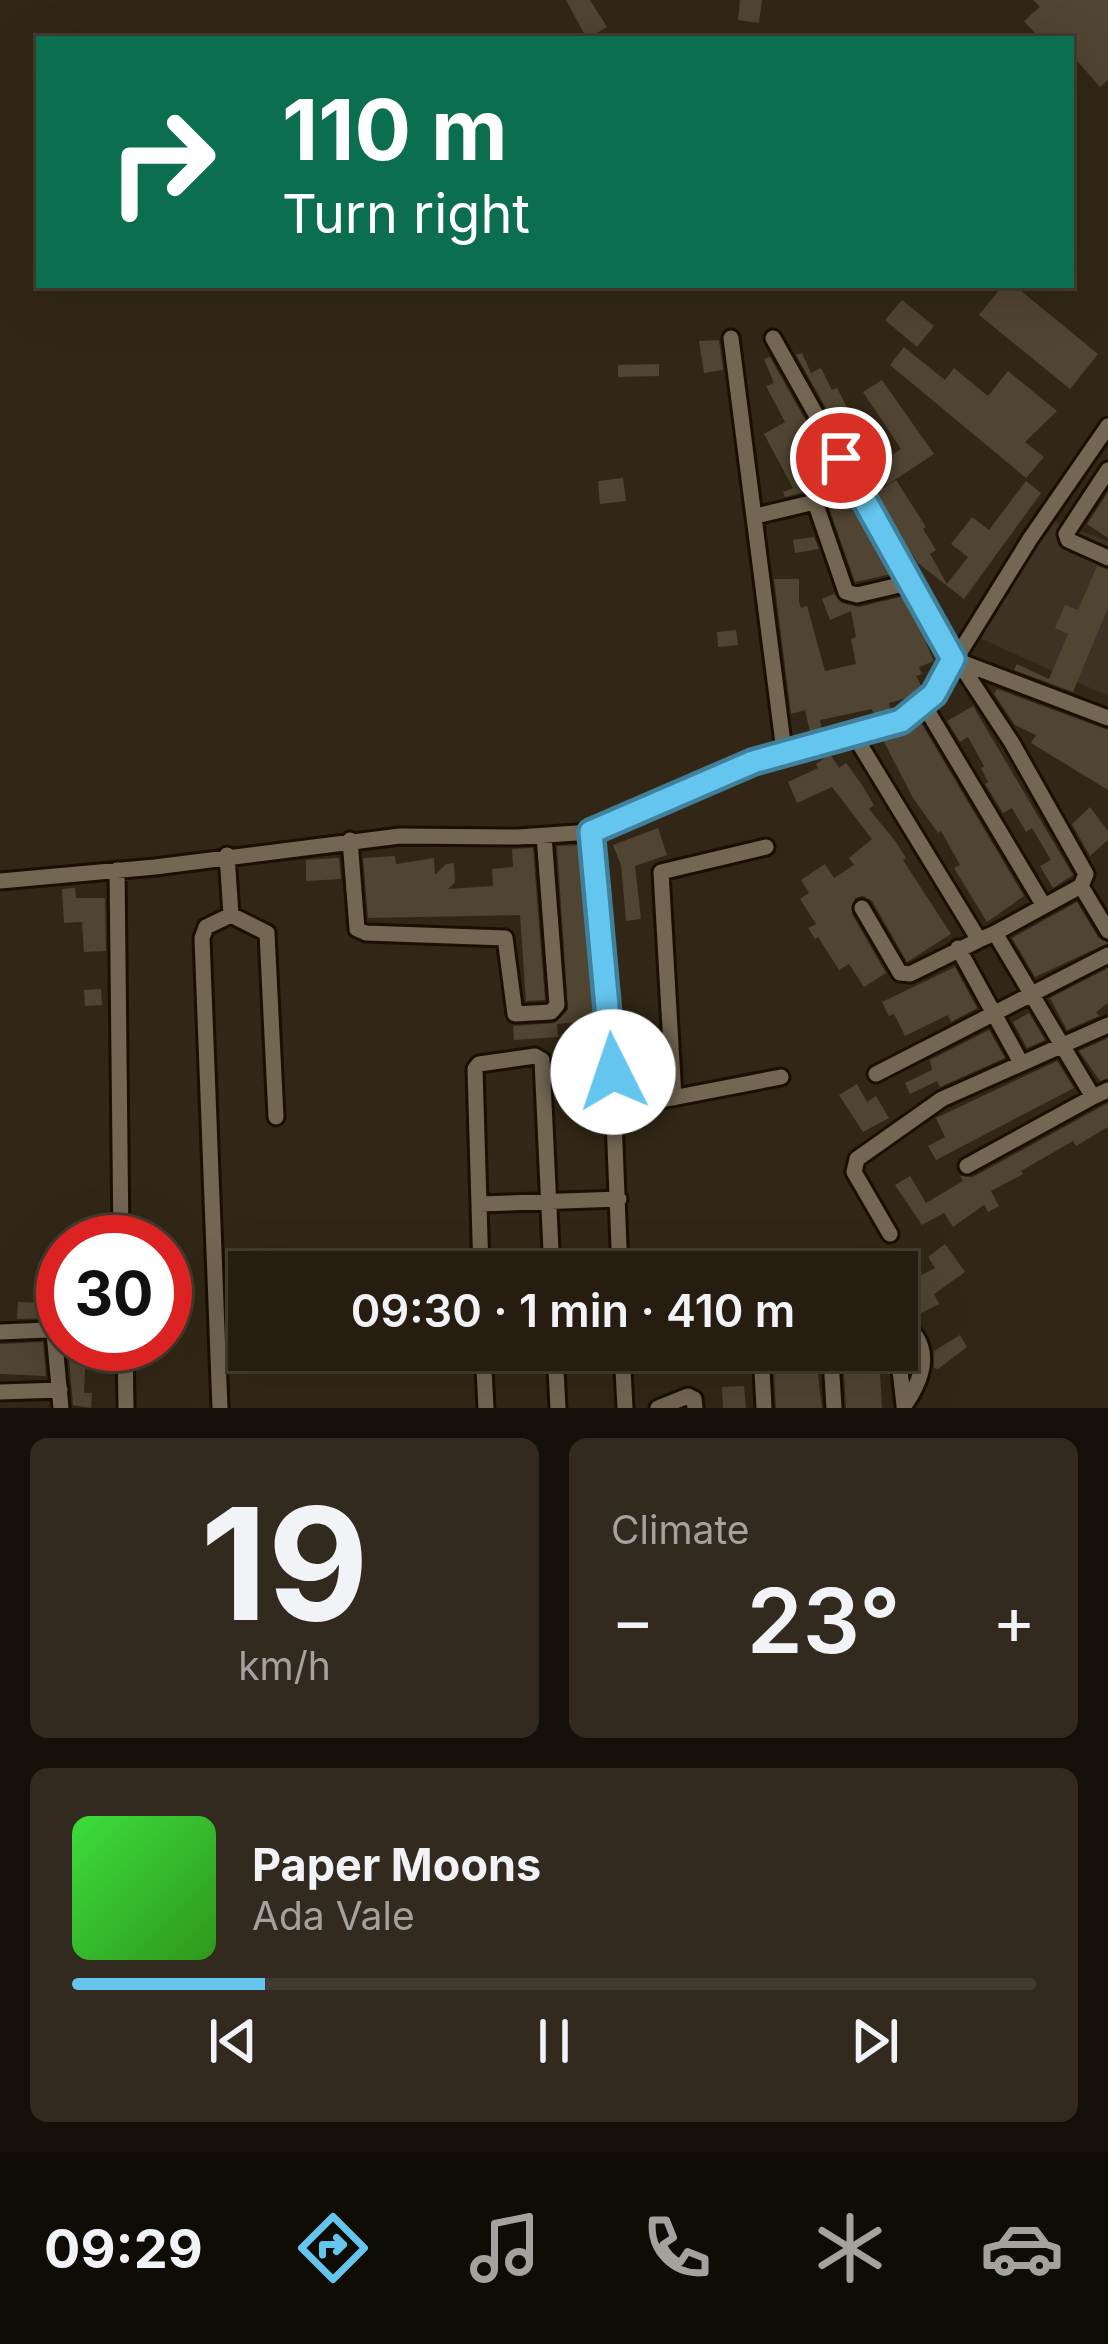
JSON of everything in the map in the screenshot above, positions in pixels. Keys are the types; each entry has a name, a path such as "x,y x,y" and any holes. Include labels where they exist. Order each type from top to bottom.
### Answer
{"street":[{"path":"730,338 784,751"},
{"path":"773,338 908,583 1012,743 1084,868 1081,886 910,974 900,973 862,908"},
{"path":"0,880 117,871 350,840 591,832 784,751 901,721 924,705 957,661 1108,426"},
{"path":"1108,470 1066,534 1068,540 1108,558"},
{"path":"756,516 814,502 846,592 857,595 908,583"},
{"path":"957,661 1108,718"},
{"path":"924,705 1044,906"},
{"path":"854,735 979,940"},
{"path":"591,832 615,1109 620,1251"},
{"path":"350,840 357,929 366,934 506,938 515,1014 524,1016 551,1012 557,1004 544,836"},
{"path":"674,1098 661,872 766,847"},
{"path":"227,856 231,915"},
{"path":"117,871 121,1215"},
{"path":"1081,886 1108,931"},
{"path":"231,915 267,933 276,1117"},
{"path":"220,1408 202,938 206,927 231,915"},
{"path":"967,1166 1100,1094 995,933"},
{"path":"958,948 1020,1061"},
{"path":"876,1074 1108,955"},
{"path":"890,1234 854,1172 857,1159 942,1099 1108,1025"},
{"path":"480,1251 475,1069 478,1064 535,1056 542,1060 551,1251"},
{"path":"615,1109 781,1077"},
{"path":"479,1204 619,1198"},
{"path":"0,1332 54,1333 60,1399 0,1392"},
{"path":"904,1407 920,1381 924,1355 918,1343"},
{"path":"125,1371 126,1408"},
{"path":"484,1371 486,1408"},
{"path":"557,1371 558,1408"},
{"path":"623,1371 625,1405"},
{"path":"762,1371 764,1408"},
{"path":"832,1371 834,1408"},
{"path":"900,1371 904,1407"},
{"path":"658,1408 688,1396 694,1399 695,1408"}],"shaded area":[{"path":"1048,519 1108,541 1108,696 973,635"}],"building":[{"path":"566,0 590,0 607,27 585,36"},
{"path":"740,0 762,0 759,23 738,20"},
{"path":"1033,0 1108,0 1108,80 1100,87 1074,57 1074,36 1037,36 1024,21 1040,7"},
{"path":"1001,288 1018,288 1098,354 1070,389 979,315"},
{"path":"902,300 934,326 917,347 885,320"},
{"path":"719,340 723,370 704,373 699,341"},
{"path":"904,347 945,380 954,368 988,396 1008,371 1057,411 1025,442 1044,457 1026,478 890,365"},
{"path":"802,353 811,373 821,368 832,390 837,388 856,425 840,433 796,355"},
{"path":"770,357 892,574 855,582 824,494 813,490 785,497 783,492 793,488 764,434 785,422 766,386 774,383 764,359"},
{"path":"659,364 659,376 618,377 618,365"},
{"path":"882,380 934,454 887,485 875,466 901,449 863,392"},
{"path":"623,478 626,501 600,504 598,481"},
{"path":"896,480 926,527 936,550 930,554 947,584 968,557 951,544 972,517 989,530 1026,481 1041,493 964,599 918,563 883,510 874,494"},
{"path":"1108,492 1108,538 1087,524"},
{"path":"814,537 819,549 795,553 793,540"},
{"path":"1097,566 1108,570 1108,608 1073,692 1014,670 1017,664 1049,679 1068,634 1055,628 1065,605 1078,610"},
{"path":"774,579 799,579 799,601 801,608 807,606 825,671 856,664 851,639 856,637 851,611 830,620 822,599 834,594 842,603 859,607 904,596 934,661 919,667 922,674 916,676 922,687 889,703 891,711 874,716 872,709 820,720 822,729 810,732 805,710 791,714"},
{"path":"736,630 738,645 718,647 717,632"},
{"path":"997,689 1108,730 1108,790 1031,743 1036,735 1015,725 994,694"},
{"path":"973,706 1073,875 1053,888 1040,866 1051,860 1032,828 1026,832 1012,808 1003,813 985,784 984,766 968,737 960,742 947,721"},
{"path":"920,721 1024,896 987,922 954,868 960,865 941,831 913,798 883,740"},
{"path":"830,754 839,768 846,763 862,785 874,805 869,809 896,842 951,934 907,962 872,901 855,898 852,914 886,973 864,987 849,964 839,970 815,939 808,928 816,924 800,899 809,893 801,880 825,864 834,878 854,865 849,858 872,839 832,787 797,803 788,782 818,768 816,764"},
{"path":"1090,807 1108,831 1108,840 1090,856 1072,824"},
{"path":"658,828 667,855 635,866 641,919 626,921 621,865 613,845"},
{"path":"580,845 595,1021 557,1024 558,1037 514,1040 513,1026 555,1023 568,1010 557,846"},
{"path":"533,848 545,1000 526,1001 520,915 368,918 363,858 395,856 396,864 434,858 435,875 454,863 455,882 448,889 493,886 492,869 513,867 512,849"},
{"path":"339,858 341,879 306,881 306,860"},
{"path":"75,888 76,898 105,898 106,951 84,952 82,922 64,923 62,889"},
{"path":"1077,902 1098,937 1108,943 1035,977 1012,938"},
{"path":"955,967 977,1008 951,1022 948,1015 905,1036 882,1002"},
{"path":"1108,968 1108,1003 1096,1012 1099,1016 1067,1030 1050,998"},
{"path":"101,989 102,1005 85,1006 84,990"},
{"path":"1029,1013 1045,1040 1027,1048 1013,1022"},
{"path":"989,1030 1005,1058 940,1087 937,1081 910,1094 905,1083 932,1070 930,1060"},
{"path":"1108,1038 1108,1078 1100,1081 1079,1051"},
{"path":"1057,1061 1074,1088 936,1160 928,1146 945,1137 936,1118"},
{"path":"857,1084 867,1102 876,1096 889,1118 863,1132 839,1095"},
{"path":"1108,1103 1108,1127 1021,1171 1023,1174 991,1191 999,1206 988,1212 984,1205 953,1227 944,1213 922,1225 895,1185 910,1176 926,1203 963,1181 960,1176 973,1177"},
{"path":"945,1244 965,1272 934,1294 939,1304 918,1315 918,1277 935,1268 928,1257"},
{"path":"18,1302 36,1303 36,1318 17,1319"},
{"path":"960,1335 967,1347 934,1368 934,1351"},
{"path":"36,1342 36,1371 46,1371 46,1376 0,1374 0,1344"},
{"path":"70,1371 85,1371 84,1393 92,1393 91,1408 73,1405"},
{"path":"817,1371 822,1408 776,1408 774,1373"},
{"path":"844,1371 880,1371 882,1408 846,1408"},
{"path":"744,1386 746,1408 723,1408 722,1387"}],"route":[{"path":"613,1072 591,832 753,762 901,721 934,694 953,659 841,458"}]}
